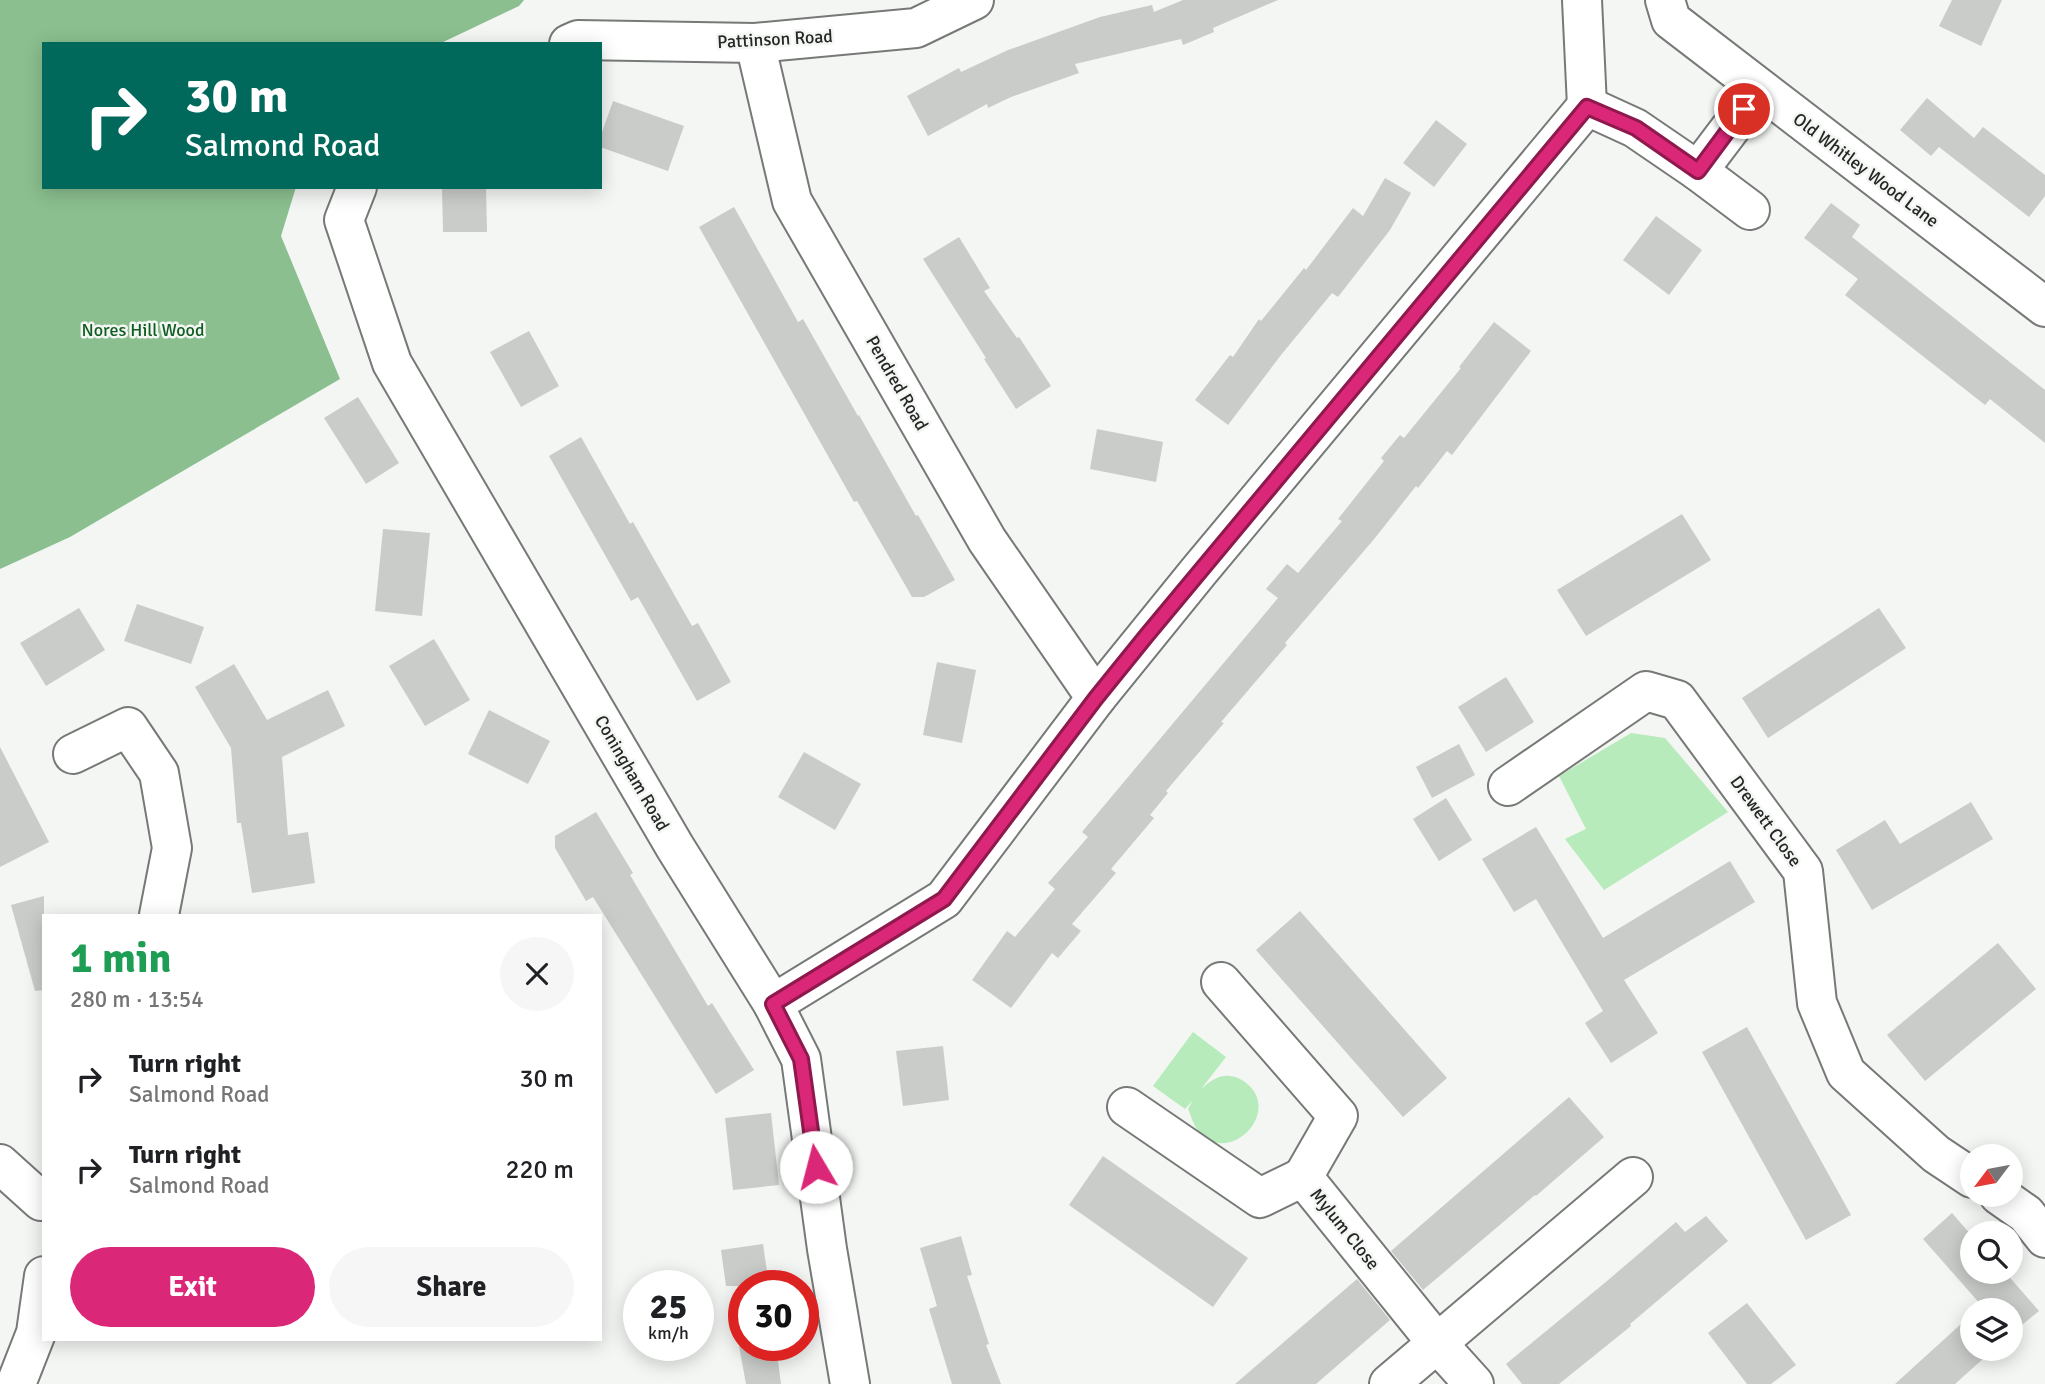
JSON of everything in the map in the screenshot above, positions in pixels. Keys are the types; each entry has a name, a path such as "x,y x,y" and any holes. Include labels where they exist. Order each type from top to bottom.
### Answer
{"street":[{"name":"Pattinson Road","path":"574,42 755,43 916,28 974,0"},
{"path":"773,1004 944,899 1096,698 1587,107 1582,0"},
{"name":"Old Whitley Wood Lane","path":"1665,0 1671,20 2045,307"},
{"name":"Pendred Road","path":"755,43 792,201 987,540 1096,698"},
{"path":"1698,171 1760,89"},
{"path":"1587,107 1636,128 1750,210"},
{"name":"Coningham Road","path":"356,189 344,220 392,363 675,847 773,1004 801,1059 827,1249 850,1384"},
{"name":"Drewett Close","path":"1508,786 1646,691 1676,700 1802,870 1817,1003 1846,1073 1936,1154 1960,1170"},
{"path":"73,754 128,727 159,772 172,848 159,914"},
{"name":"Mylum Close","path":"1221,982 1338,1116 1303,1177 1437,1343 1474,1384"},
{"path":"1127,1107 1261,1198 1303,1177"},
{"path":"0,1164 42,1205"},
{"path":"1389,1384 1633,1177"},
{"path":"2017,1208 2026,1214 2045,1238"},
{"path":"16,1384 36,1333 42,1290"}],"green space":[{"name":"Nores Hill Wood","path":"0,0 524,0 519,6 443,42 42,42 42,189 295,189 281,236 340,379 70,537 0,569"},
{"path":"1631,733 1665,738 1728,812 1604,890 1565,839 1586,829 1559,776"},
{"path":"1193,1032 1226,1057 1201,1089 1214,1079 1229,1076 1240,1079 1254,1091 1258,1104 1256,1118 1249,1130 1238,1139 1224,1143 1210,1140 1193,1122 1188,1109 1193,1100 1185,1109 1153,1086"}],"building":[{"path":"1183,0 1278,0 1213,28 1214,32 1183,45 1181,39 1075,64 1079,73 988,108 987,104 928,136 907,96 959,68 961,72 1008,50 1100,17 1152,5 1154,12"},
{"path":"1952,0 2002,0 1981,46 1939,26"},
{"path":"1927,98 1974,138 1983,127 2045,175 2045,196 2029,217 1939,147 1931,156 1900,130"},
{"path":"613,101 684,126 668,171 602,148 602,132"},
{"path":"1436,120 1467,144 1434,187 1403,163"},
{"path":"1385,178 1411,193 1390,230 1338,297 1332,293 1228,425 1195,400 1230,355 1233,357 1259,319 1261,321 1304,268 1306,270 1353,208 1363,216"},
{"path":"442,189 486,189 487,232 443,232"},
{"path":"1831,203 1860,225 1852,237 2045,390 2045,443 1990,399 1985,405 1845,295 1858,279 1804,238"},
{"path":"734,207 798,322 803,319 955,580 924,597 912,597 857,501 854,502 699,227"},
{"path":"1656,216 1702,250 1669,295 1623,260"},
{"path":"959,237 990,288 984,291 1051,386 1016,409 923,259"},
{"path":"1494,322 1531,351 1452,455 1447,451 1418,488 1416,486 1166,791 1168,793 1150,815 1154,818 1111,869 1116,873 1072,924 1081,931 1058,958 1052,953 1011,1008 972,980 1007,931 1015,937 1055,889 1048,883 1088,837 1082,832 1278,598 1266,589 1287,564 1298,573 1342,521 1338,519 1384,461 1381,458 1400,435 1404,438 1461,368 1459,367"},
{"path":"529,331 559,386 521,407 490,352"},
{"path":"358,397 399,463 366,484 324,418"},
{"path":"1097,429 1163,442 1156,482 1090,469"},
{"path":"581,437 692,626 698,623 731,682 697,701 638,597 631,601 549,456"},
{"path":"1682,514 1711,560 1586,636 1557,590"},
{"path":"383,529 430,533 422,616 375,611"},
{"path":"137,604 204,627 191,664 124,641"},
{"path":"79,608 105,650 46,686 20,643"},
{"path":"1879,608 1906,648 1768,738 1742,698"},
{"path":"434,639 470,700 425,726 389,666"},
{"path":"937,662 976,670 962,743 923,735"},
{"path":"234,664 267,720 328,690 345,726 282,757 288,835 308,832 315,883 252,893 241,823 237,823 231,748 195,687"},
{"path":"1506,677 1534,722 1486,752 1458,707"},
{"path":"489,710 550,741 528,784 468,754"},
{"path":"1459,744 1475,775 1432,798 1416,767"},
{"path":"0,747 49,842 0,867"},
{"path":"804,752 861,784 835,830 778,797"},
{"path":"1446,798 1472,840 1439,861 1413,819"},
{"path":"1971,802 1993,839 1872,910 1836,850 1885,820 1900,844"},
{"path":"596,812 708,1006 712,1003 754,1070 716,1094 593,897 586,901 555,848 555,836"},
{"path":"1536,827 1603,938 1730,861 1755,902 1624,980 1658,1033 1611,1063 1585,1023 1603,1011 1536,899 1514,912 1482,859"},
{"path":"44,896 42,990 35,991 11,905"},
{"path":"1300,911 1447,1078 1403,1117 1256,950"},
{"path":"1998,943 2036,989 1925,1081 1887,1035"},
{"path":"1747,1027 1851,1215 1806,1240 1702,1052"},
{"path":"943,1046 949,1100 903,1106 896,1051"},
{"path":"1569,1097 1604,1137 1423,1290 1391,1251"},
{"path":"771,1113 779,1185 733,1190 725,1118"},
{"path":"1103,1156 1248,1258 1213,1307 1069,1205"},
{"path":"1952,1213 1960,1222 1960,1281 1923,1239"},
{"path":"1706,1216 1728,1241 1630,1324 1631,1326 1559,1384 1522,1384 1506,1364 1676,1222 1685,1232"},
{"path":"961,1236 972,1275 967,1276 989,1344 986,1345 1001,1384 952,1384 929,1309 937,1306 920,1248"},
{"path":"763,1244 767,1270 728,1270 726,1286 721,1250"},
{"path":"1357,1279 1390,1320 1316,1384 1235,1384"},
{"path":"1963,1284 2015,1284 2039,1311 2023,1324 2023,1298 1975,1298"},
{"path":"1747,1303 1796,1365 1771,1384 1747,1384 1708,1333"},
{"path":"1960,1325 1960,1361 1981,1361 1955,1384 1895,1384"},
{"path":"742,1361 778,1361 781,1384 746,1384"}],"route":[{"path":"816,1167 801,1059 773,1004 944,899 1147,635 1587,107 1636,128 1698,171 1744,109"}]}
